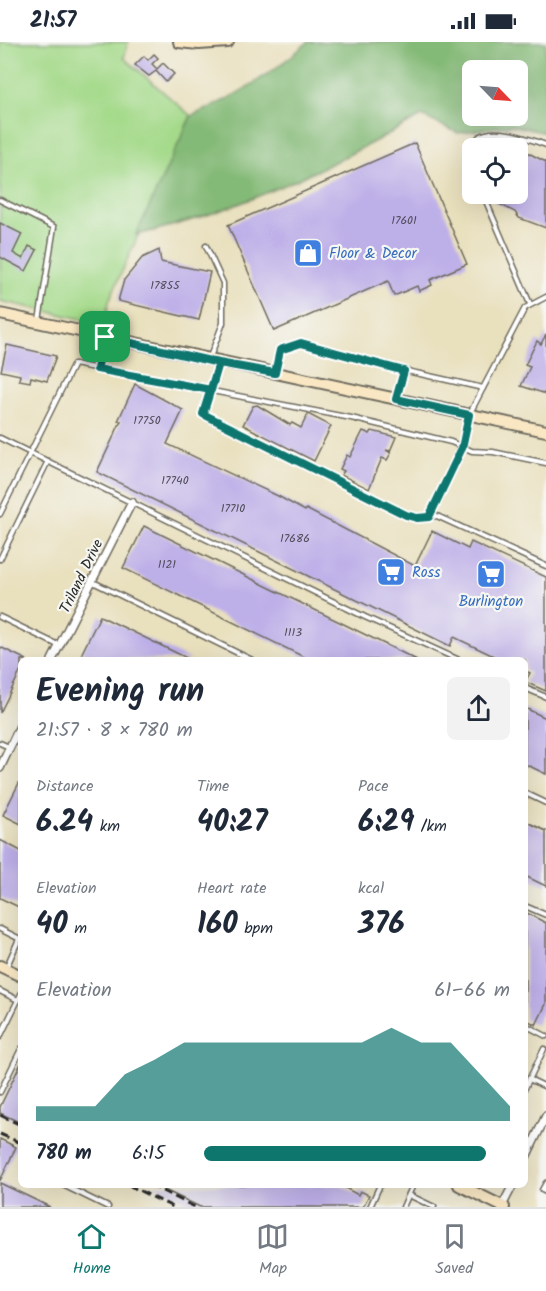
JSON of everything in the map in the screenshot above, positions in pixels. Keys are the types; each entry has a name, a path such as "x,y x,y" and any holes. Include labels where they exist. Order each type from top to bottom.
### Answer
{"main road":[{"path":"179,42 199,44 228,42"},
{"path":"0,314 546,431"},
{"path":"3,967 18,974"},
{"path":"465,1188 503,1207"}],"street":[{"name":"Triland Drive","path":"54,657 132,502"},
{"path":"0,768 10,747 18,739"},
{"path":"528,1154 546,1116"},
{"path":"503,1207 512,1188"}],"lane":[{"path":"479,138 482,135 516,134 527,138"},
{"path":"528,138 546,145"},
{"path":"0,200 54,227 39,322"},
{"path":"487,204 530,304"},
{"path":"206,246 223,283 223,323 214,361 211,390 203,414 406,515 417,518 437,516 546,565"},
{"path":"429,517 462,448 469,415 525,308 546,297"},
{"path":"97,369 105,337"},
{"path":"275,373 280,350 301,343 404,371 483,388"},
{"path":"0,514 74,364 351,418 451,442 462,448 546,463"},
{"path":"396,399 404,371"},
{"path":"0,438 365,617 452,657"},
{"path":"0,559 48,461"},
{"path":"93,582 246,657"},
{"path":"0,617 61,646"},
{"path":"528,689 546,698"},
{"path":"0,743 10,747"},
{"path":"528,794 546,803"},
{"path":"528,907 546,915"},
{"path":"0,929 18,938"},
{"path":"3,967 18,942"},
{"path":"0,991 18,1000 0,1037"},
{"path":"528,1027 546,1036"},
{"path":"544,1049 529,1079 546,1087"},
{"path":"0,1092 18,1055"},
{"path":"546,1183 542,1190 546,1192"},
{"path":"69,1188 108,1207"},
{"path":"370,1207 379,1188"},
{"path":"403,1207 412,1188"},
{"path":"409,1195 434,1207"}],"green space":[{"path":"0,42 128,42 124,58 191,116 109,301 105,324 0,301"},
{"path":"308,42 546,42 546,133 515,126 528,126 528,60 462,60 462,126 504,126 458,133 422,116 284,186 212,213 136,235 191,116 238,93"}],"building":[{"path":"154,54 158,58 152,64 157,69 163,63 174,74 166,82 156,71 149,76 135,65 144,56 148,60"},
{"path":"415,143 467,264 430,280 432,285 419,291 417,286 394,296 388,281 274,331 228,225"},
{"path":"528,153 546,162 546,228 519,218 515,212 499,204 528,204"},
{"path":"0,223 22,234 13,253 23,259 29,246 37,250 26,271 0,257"},
{"path":"159,250 161,262 210,272 199,320 118,301 124,280 142,258"},
{"path":"546,334 546,394 521,386 530,367 525,365 537,341 541,344"},
{"path":"7,345 56,356 47,381 31,377 30,382 19,380 20,375 1,371"},
{"path":"135,384 183,410 167,444 305,511 306,509 415,566 432,531 468,549 471,542 546,577 546,691 528,683 530,673 528,672 528,657 496,657 454,637 450,646 97,472 121,421 118,421"},
{"path":"257,405 290,425 292,423 301,428 308,414 331,426 314,461 243,425 253,406"},
{"path":"363,431 396,437 390,451 386,450 391,453 387,460 382,458 369,489 341,475 344,471 340,469 347,455 350,457"},
{"path":"144,526 411,657 304,657 123,568"},
{"path":"100,616 185,657 80,657"},
{"path":"0,647 21,657 18,657 18,676 0,713"},
{"path":"528,709 546,718 546,774 528,765"},
{"path":"18,785 18,822 3,815"},
{"path":"528,822 546,831 546,886 528,877"},
{"path":"0,840 18,849 18,907 0,898"},
{"path":"528,914 546,923 546,1004 536,1025 528,1021"},
{"path":"18,1069 18,1122 0,1113 0,1107"},
{"path":"0,1139 16,1147 0,1181"},
{"path":"0,1183 50,1207 0,1207"},
{"path":"160,1188 345,1188 358,1195 360,1191 369,1195 363,1207 200,1207"}],"railway":[{"path":"0,1115 18,1124"},
{"path":"0,1134 18,1142"},
{"path":"134,1188 173,1207"},
{"path":"156,1188 195,1207"}],"place":[{"name":"Floor & Decor","path":"308,253"},
{"name":"Ross","path":"391,572"},
{"name":"Burlington","path":"491,574"}],"route":[{"path":"105,337 97,369 211,390 219,363 275,373 280,350 301,343 404,371 396,399 469,415 462,448 429,517 417,518 406,515 203,414 211,390 219,363 105,337"}]}
